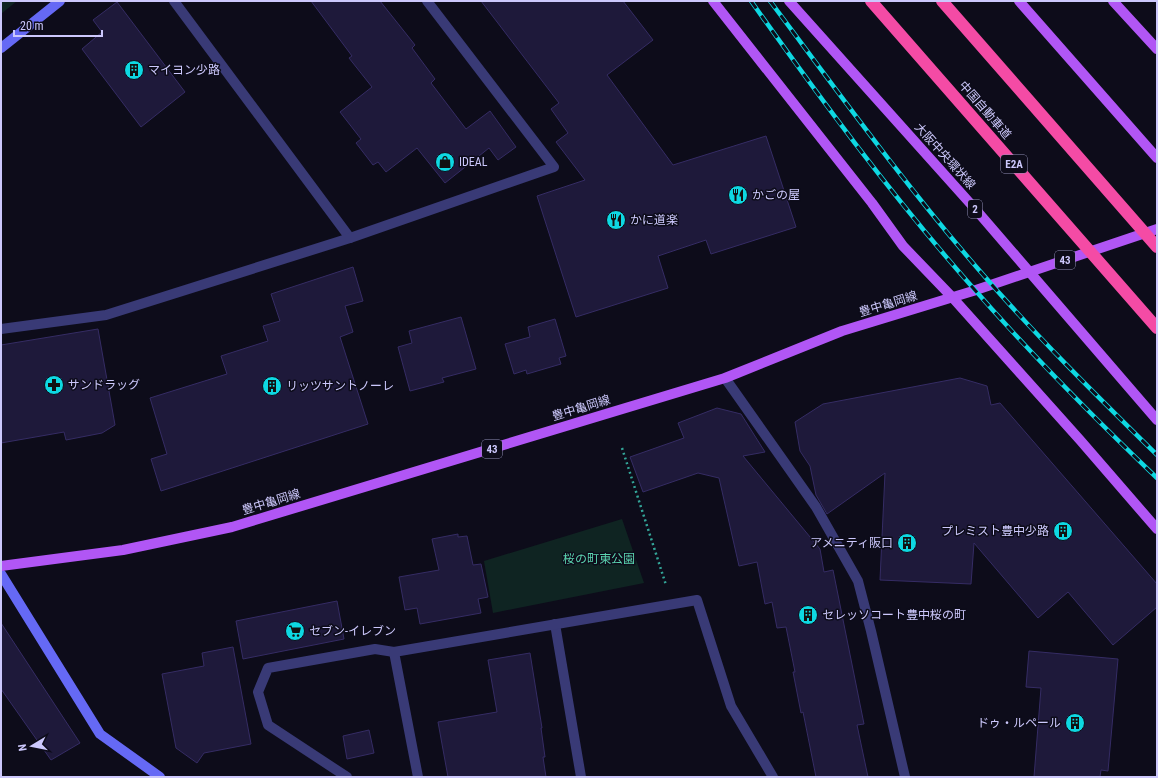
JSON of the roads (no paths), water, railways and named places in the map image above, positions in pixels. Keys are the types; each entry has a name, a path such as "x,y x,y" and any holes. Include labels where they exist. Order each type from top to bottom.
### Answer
{"highway":[{"name":"中国自動車道","path":"871,1 1157,328"},
{"path":"942,1 1157,246"}],"main road":[{"path":"713,1 872,203 903,246 952,297 1080,440 1157,529"},
{"name":"大阪中央環状線","path":"789,1 977,211 1157,420"},
{"path":"1019,1 1157,158"},
{"path":"1113,1 1157,50"},
{"name":"豊中亀岡線","path":"1,566 123,550 232,527 725,378 842,331 973,291 1157,229"}],"street":[{"path":"1,48 60,1"},
{"path":"174,1 350,238"},
{"path":"1,329 106,315 350,238 554,167 427,1"},
{"path":"725,378 816,507 858,581 905,777"},
{"path":"1,574 100,734 160,777"},
{"path":"347,777 268,726 258,692 268,668 375,649 394,652 697,600 731,706 773,777"},
{"path":"555,624 581,777"},
{"path":"394,652 418,777"}],"railway":[{"path":"751,1 855,144 938,247 1036,357 1157,478"},
{"path":"770,1 898,172 979,270 1044,341 1157,455"}],"place":[{"name":"マイヨン少路","path":"134,70"},
{"name":"IDEAL","path":"445,162"},
{"name":"かごの屋","path":"738,195"},
{"name":"かに道楽","path":"616,220"},
{"name":"サンドラッグ","path":"54,385"},
{"name":"リッツサントノーレ","path":"272,386"},
{"name":"プレミスト豊中少路","path":"1063,531"},
{"name":"アメニティ阪口","path":"907,543"},
{"name":"セレッソコート豊中桜の町","path":"808,615"},
{"name":"セブン-イレブン","path":"295,631"},
{"name":"ドゥ・ルペール","path":"1075,723"}],"park label":[{"name":"桜の町東公園","path":"599,559"}]}
